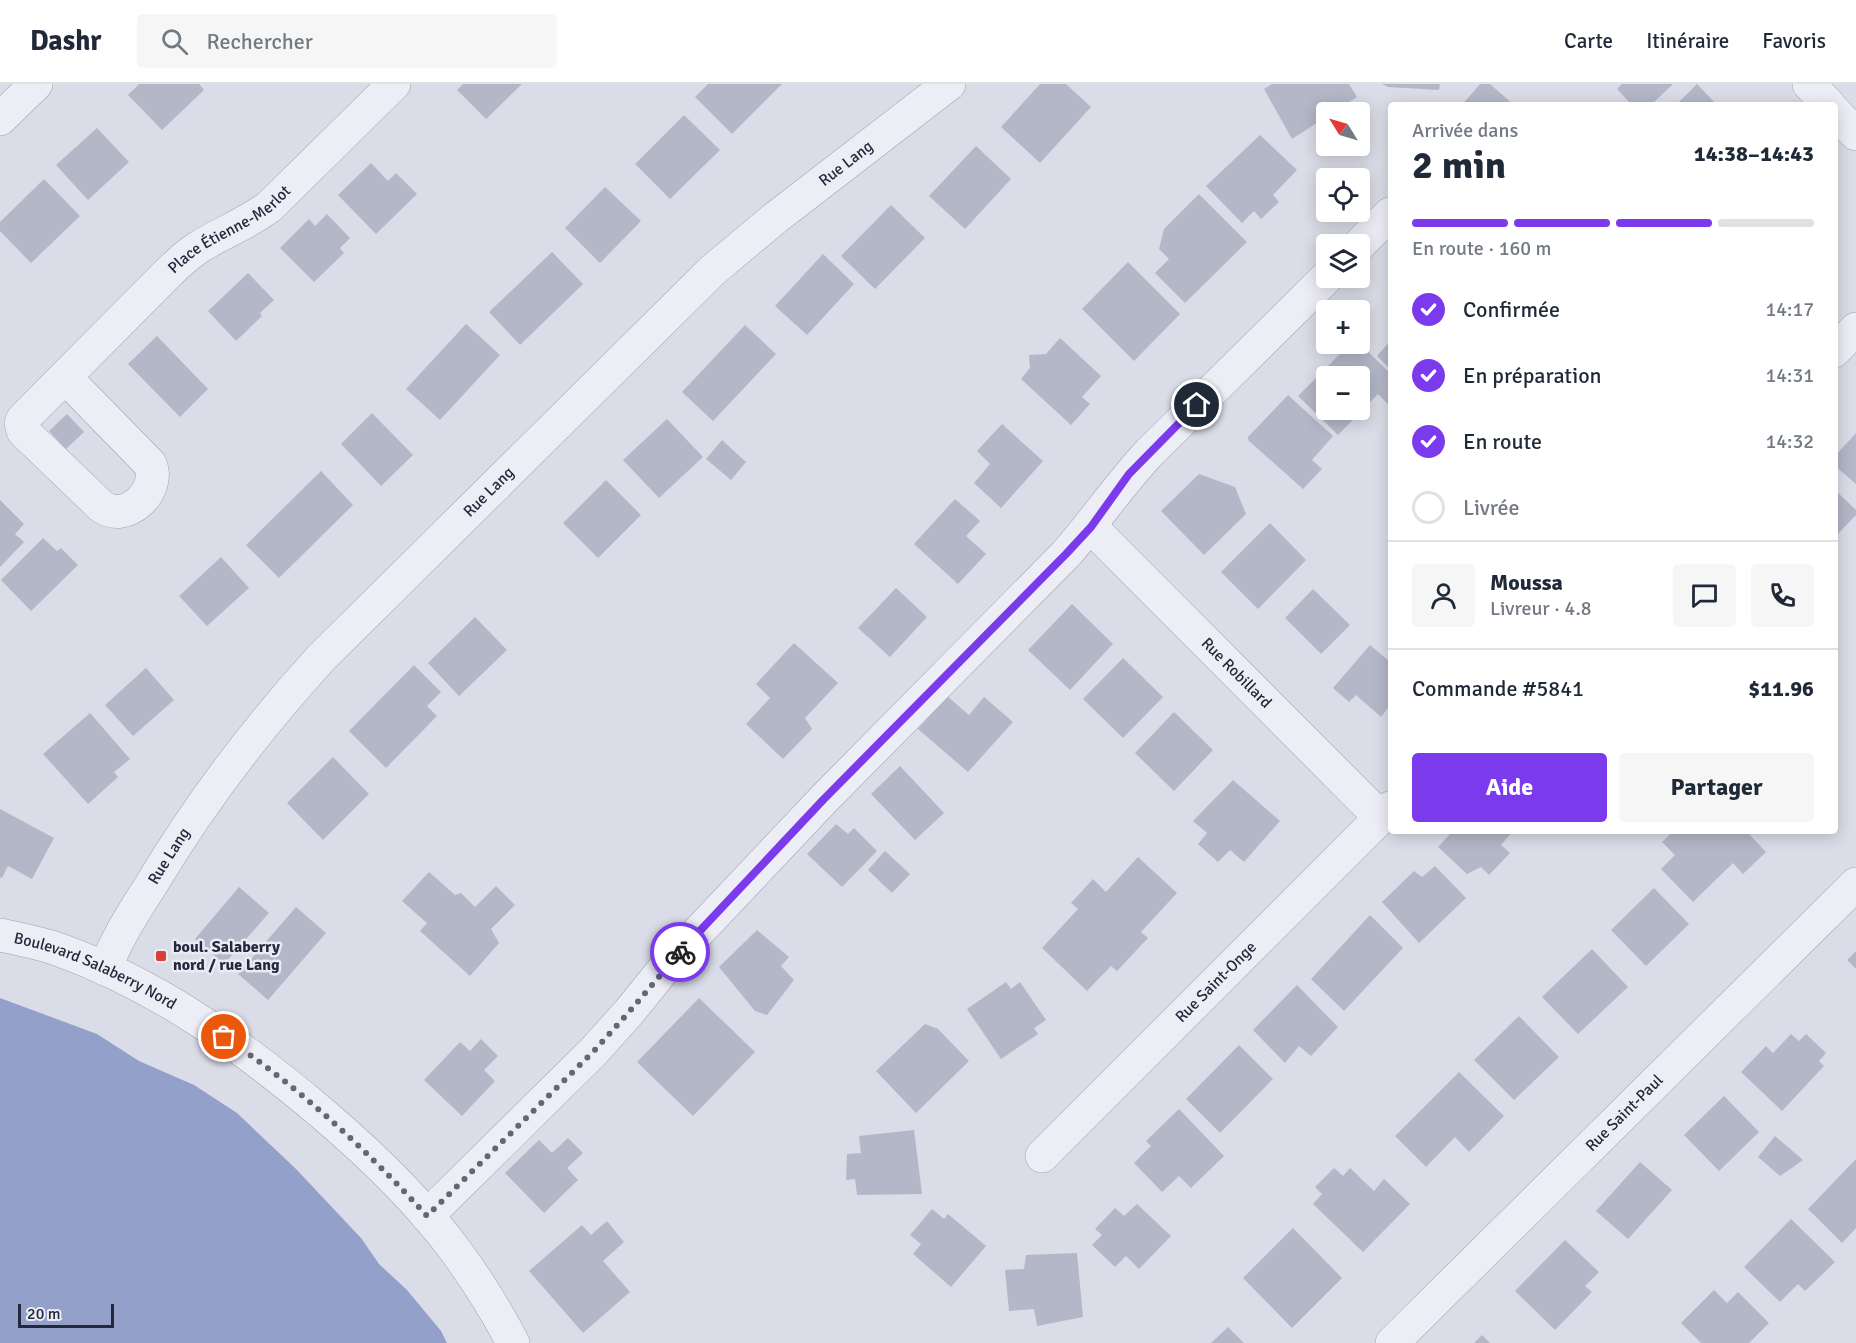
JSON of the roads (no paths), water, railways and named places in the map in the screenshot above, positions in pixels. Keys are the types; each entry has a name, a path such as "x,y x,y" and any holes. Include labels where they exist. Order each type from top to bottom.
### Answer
{"street":[{"path":"0,119 36,84"},
{"name":"Place Étienne-Merlot","path":"65,377 183,259 197,248 269,207 394,84"},
{"name":"Rue Lang","path":"105,969 121,935 162,866 200,809 255,734 321,658 713,270 774,219 949,84"},
{"path":"1809,84 1826,102"},
{"path":"1838,115 1856,134"},
{"path":"1370,234 1388,216"},
{"path":"427,1216 594,1051 667,965 823,800 1066,554 1091,527 1115,492 1142,460 1316,288"},
{"path":"1838,347 1856,329"},
{"name":"Rue Robillard","path":"1091,527 1386,813"},
{"name":"Rue Saint-Onge","path":"1042,1156 1386,813"},
{"name":"Rue Saint-Paul","path":"1392,1343 1856,884"},
{"name":"Boulevard Salaberry Nord","path":"0,935 55,948 105,969 188,1014 258,1061 297,1092 359,1145 427,1216 475,1277 513,1343"}],"water":[{"path":"0,998 97,1034 139,1061 194,1085 237,1113 296,1169 361,1238 379,1264 407,1290 441,1331 447,1343 0,1343"}],"place":[{"name":"boul. Salaberry nord / rue Lang","path":"161,956"}]}
